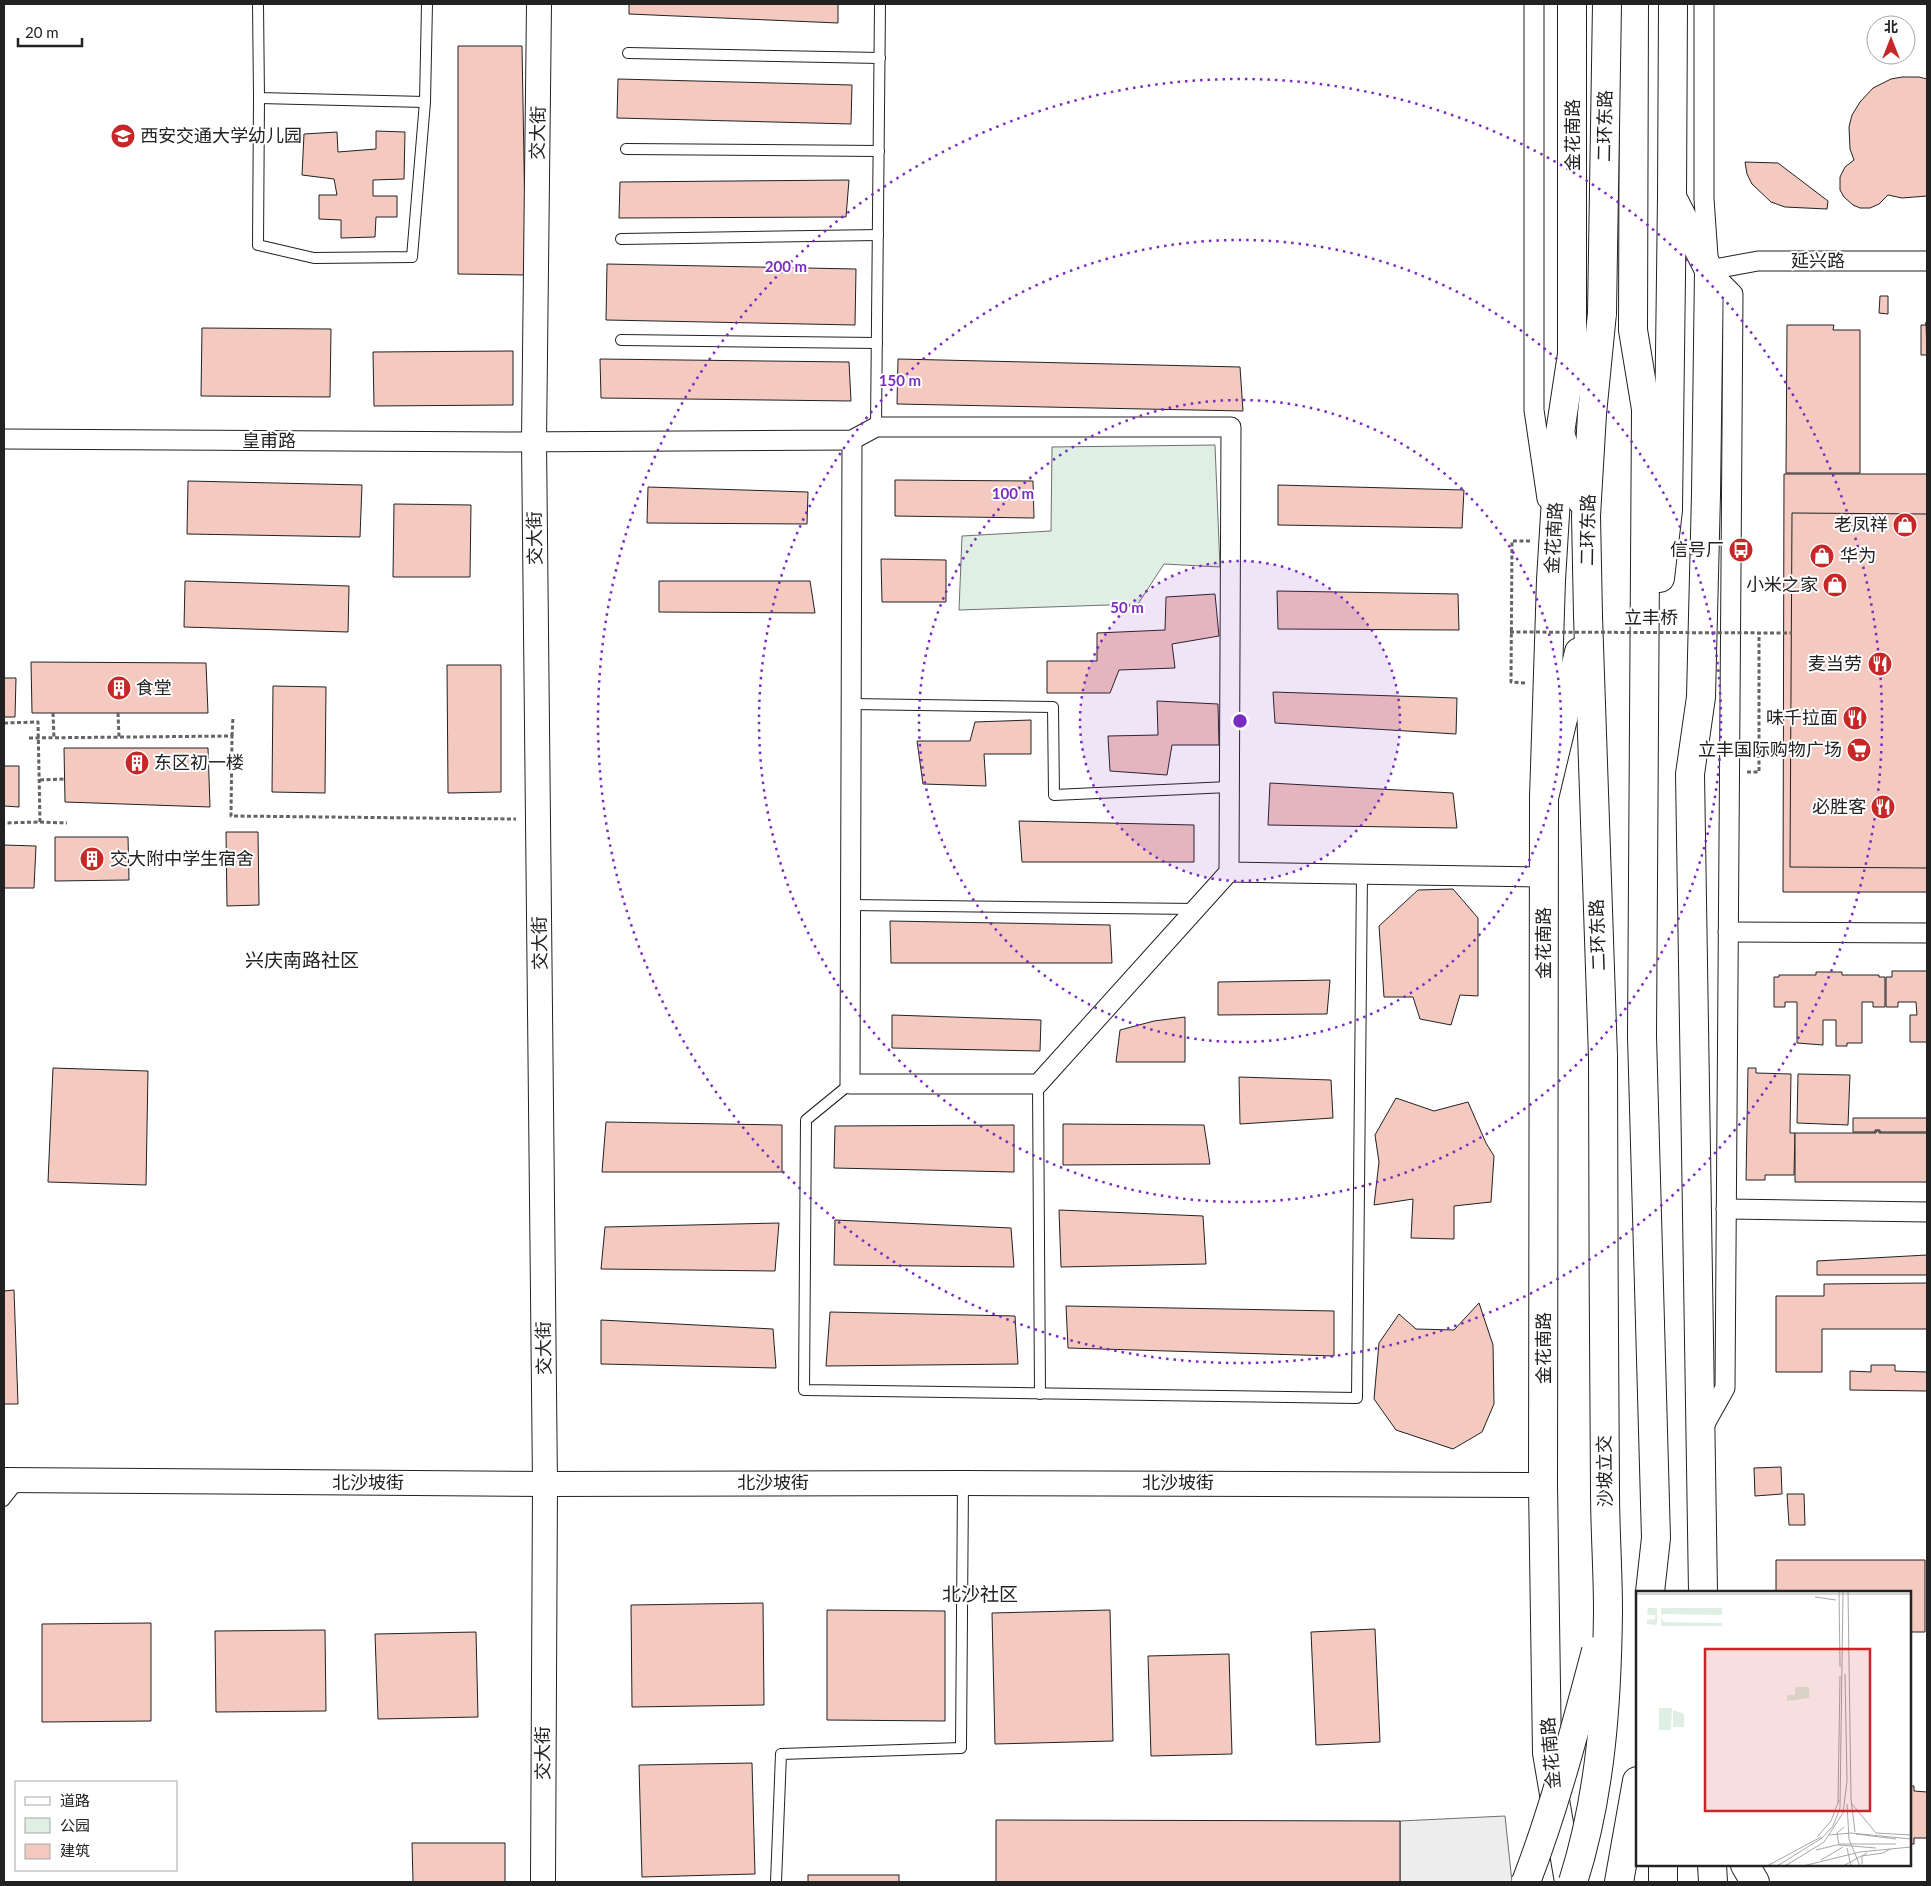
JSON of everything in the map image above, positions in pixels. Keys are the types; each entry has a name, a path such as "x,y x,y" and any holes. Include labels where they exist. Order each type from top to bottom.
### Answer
{"main road":[{"name":"金花南路","path":"1571,1882 1547,1752 1543,1485 1544,798 1560,433 1572,354 1572,4"},
{"name":"二环东路","path":"1603,1057 1586,516 1592,414 1602,313 1607,4"},
{"name":"二环东路","path":"1634,4 1633,330 1646,409 1642,1036 1656,1538"},
{"path":"1644,698 1668,510 1673,4"},
{"path":"1672,198 1709,270 1706,494 1700,697 1690,774 1703,1591"},
{"path":"1560,433 1586,516"},
{"path":"1544,798 1588,616"},
{"name":"沙坡立交","path":"1571,1882 1580,1859 1595,1795 1605,1702 1608,1609 1605,1494 1603,1057"},
{"path":"1650,1591 1656,1538"},
{"path":"1656,1538 1664,1591"},
{"path":"1526,1882 1561,1778 1608,1609"},
{"path":"1536,1882 1541,1861 1547,1752"},
{"path":"1619,1882 1636,1788"},
{"path":"1662,1882 1663,1866"},
{"path":"1712,1866 1713,1882"},
{"path":"1746,1866 1755,1882"}],"street":[{"name":"交大街","path":"539,4 534,442 545,1484 543,1882"},
{"path":"1534,4 1534,410 1554,540"},
{"path":"1700,1432 1725,1388 1733,294 1709,270 1704,198 1704,4"},
{"name":"延兴路","path":"1709,270 1758,261 1927,261"},
{"path":"876,427 1231,427 1229,872 1038,1084 850,1084 852,440 876,427"},
{"name":"皇甫路","path":"4,439 534,442 852,440"},
{"path":"1229,872 1544,877"},
{"path":"1728,932 1927,933"},
{"path":"1726,1209 1927,1212"},
{"name":"北沙坡街","path":"12,1480 545,1484 1543,1485"}],"lane":[{"path":"258,4 258,245 314,258 412,257 425,102 427,4"},
{"path":"876,427 880,4"},
{"path":"628,53 880,58"},
{"path":"259,98 425,102"},
{"path":"626,149 879,151"},
{"path":"621,240 878,235"},
{"path":"621,340 876,343"},
{"path":"852,704 1053,707 1054,795 1229,787"},
{"path":"850,1084 806,1120 804,1390 1357,1398 1362,873"},
{"path":"850,905 1196,909"},
{"path":"1038,1084 1040,1394"},
{"path":"4,1501 12,1480"},
{"path":"776,1882 781,1754 961,1748 963,1483"}],"path":[{"path":"1511,682 1512,541"},
{"name":"立丰桥","path":"1510,632 1792,632"},
{"path":"1759,632 1759,772"},
{"path":"53,713 54,738"},
{"path":"118,713 119,737"},
{"path":"233,717 231,816 538,819"},
{"path":"4,723 38,722 40,822"},
{"path":"29,738 232,736"},
{"path":"40,780 65,779"},
{"path":"4,823 67,823"}],"green space":[{"path":"1215,445 1220,567 1164,564 1138,604 959,610 962,536 1051,531 1052,447"}],"shaded area":[{"path":"1505,1816 1512,1882 1400,1882 1400,1821"}],"building":[{"path":"629,4 838,4 838,23 629,14"},
{"path":"458,46 522,46 526,275 458,274"},
{"path":"1902,77 1927,79 1927,196 1902,198 1888,195 1879,204 1870,208 1860,208 1844,197 1840,190 1840,177 1845,167 1854,160 1850,149 1849,127 1852,115 1860,102 1873,88 1891,79"},
{"path":"618,79 852,85 851,124 617,118"},
{"path":"376,131 405,132 404,179 373,180 373,196 397,196 397,217 376,217 375,237 341,238 341,220 319,219 319,195 337,195 334,179 302,175 304,134 337,132 338,152 376,149"},
{"path":"1745,162 1778,163 1828,201 1827,209 1785,207 1771,202 1752,184 1747,174"},
{"path":"849,180 846,217 619,218 620,182"},
{"path":"607,264 856,269 855,325 606,320"},
{"path":"1880,296 1888,296 1888,314 1879,313"},
{"path":"1926,322 1927,355 1921,355 1921,325 1926,325"},
{"path":"1787,325 1834,325 1833,330 1860,330 1860,473 1786,473"},
{"path":"202,328 331,329 330,397 201,396"},
{"path":"513,351 513,405 374,406 373,352"},
{"path":"600,359 849,362 851,401 601,398"},
{"path":"898,359 1240,367 1243,411 897,404"},
{"name":"立丰国际购物广场","path":"1784,474 1927,474 1927,892 1783,892"},
{"path":"895,480 1033,481 1034,518 895,516"},
{"path":"188,481 362,485 360,537 187,534"},
{"path":"1278,485 1464,490 1462,528 1278,525"},
{"path":"648,487 808,492 807,524 647,523"},
{"path":"394,504 471,505 470,577 393,577"},
{"name":"立丰国际购物广场","path":"1792,513 1927,514 1927,868 1790,867"},
{"path":"881,559 946,560 946,602 882,602"},
{"path":"185,581 349,586 348,632 184,627"},
{"path":"659,581 810,581 815,613 659,612"},
{"path":"1277,591 1458,594 1459,630 1278,629"},
{"path":"1215,594 1219,636 1172,644 1175,668 1119,670 1110,693 1047,693 1047,661 1097,661 1097,633 1165,630 1166,597"},
{"name":"食堂","path":"31,662 206,663 208,713 32,713"},
{"path":"447,665 501,665 501,792 448,793"},
{"path":"4,678 16,678 15,717 4,717"},
{"path":"273,686 326,687 325,793 272,792"},
{"path":"1273,692 1457,698 1456,734 1275,723"},
{"path":"1157,701 1218,704 1219,745 1172,745 1167,775 1110,771 1108,736 1158,735"},
{"path":"1031,720 1031,754 984,754 986,786 923,784 917,741 970,741 975,722"},
{"name":"东区初一楼","path":"64,748 208,748 210,807 65,802"},
{"path":"4,766 19,766 19,807 4,806"},
{"path":"1270,783 1453,793 1457,828 1268,825"},
{"path":"1019,821 1194,825 1194,862 1022,862"},
{"path":"226,832 258,832 259,905 227,906"},
{"name":"交大附中学生宿舍","path":"55,837 128,837 129,880 55,881"},
{"path":"4,845 36,846 34,888 4,888"},
{"path":"1453,889 1478,918 1478,996 1460,995 1451,1025 1420,1019 1413,997 1384,997 1379,926 1418,890"},
{"path":"890,921 1110,925 1112,963 891,963"},
{"path":"1892,971 1927,971 1927,1042 1910,1042 1910,1015 1917,1015 1916,1002 1898,1002 1898,1007 1886,1007 1886,977 1892,977"},
{"path":"1816,972 1842,972 1842,975 1879,975 1879,977 1885,977 1885,1007 1873,1007 1873,1002 1862,1002 1862,1043 1847,1043 1847,1046 1836,1046 1836,1020 1823,1020 1823,1045 1797,1043 1797,1002 1785,1002 1785,1007 1774,1007 1774,977 1779,977 1779,975 1816,975"},
{"path":"1330,980 1327,1014 1218,1015 1218,982"},
{"path":"892,1015 1041,1020 1040,1051 892,1048"},
{"path":"1185,1017 1185,1062 1116,1062 1120,1030 1154,1021"},
{"path":"53,1068 148,1071 146,1185 48,1182"},
{"path":"1748,1068 1756,1068 1756,1073 1791,1074 1790,1133 1795,1133 1794,1175 1765,1175 1765,1180 1746,1180"},
{"path":"1798,1074 1850,1075 1848,1125 1797,1123"},
{"path":"1239,1077 1331,1080 1333,1118 1240,1124"},
{"path":"1396,1098 1434,1111 1468,1102 1486,1143 1494,1156 1491,1202 1454,1206 1454,1239 1411,1238 1413,1199 1374,1205 1379,1162 1375,1135"},
{"path":"1853,1118 1927,1118 1927,1132 1880,1132 1880,1130 1875,1130 1875,1132 1853,1132"},
{"path":"606,1122 782,1125 782,1172 602,1172"},
{"path":"1063,1124 1204,1125 1210,1164 1063,1165"},
{"path":"1014,1125 1014,1172 834,1168 835,1126"},
{"path":"1876,1131 1879,1131 1879,1133 1927,1133 1927,1182 1795,1182 1795,1133 1876,1133"},
{"path":"1059,1210 1203,1216 1206,1264 1061,1267"},
{"path":"835,1220 1011,1228 1014,1267 834,1265"},
{"path":"779,1223 775,1271 601,1269 605,1227"},
{"path":"1927,1255 1927,1275 1817,1275 1817,1261"},
{"path":"1927,1283 1927,1329 1822,1329 1822,1372 1776,1372 1776,1296 1824,1296 1824,1284"},
{"path":"14,1290 18,1404 4,1404 4,1291"},
{"path":"1479,1303 1493,1345 1494,1404 1482,1432 1453,1449 1396,1430 1374,1399 1379,1343 1399,1314 1416,1329 1454,1330"},
{"path":"1066,1306 1334,1311 1334,1356 1068,1348"},
{"path":"830,1312 1015,1316 1018,1364 826,1366"},
{"path":"601,1320 773,1329 776,1368 601,1364"},
{"path":"1871,1365 1895,1365 1895,1371 1927,1372 1927,1391 1850,1390 1850,1371 1871,1372"},
{"path":"1781,1467 1782,1494 1755,1496 1754,1468"},
{"path":"1787,1494 1804,1494 1805,1525 1789,1525"},
{"path":"1776,1560 1925,1560 1925,1632 1911,1632 1911,1591 1776,1591"},
{"path":"763,1603 764,1705 632,1707 631,1605"},
{"path":"827,1610 945,1611 945,1721 827,1720"},
{"path":"1110,1610 1113,1741 995,1744 992,1613"},
{"path":"151,1623 151,1721 42,1722 42,1624"},
{"path":"1375,1629 1380,1742 1316,1745 1311,1632"},
{"path":"325,1630 326,1711 216,1712 215,1631"},
{"path":"476,1632 478,1717 378,1719 375,1634"},
{"path":"1229,1654 1232,1754 1151,1756 1148,1656"},
{"path":"752,1763 755,1874 642,1877 639,1765"},
{"path":"1911,1786 1914,1786 1914,1791 1927,1792 1927,1838 1914,1838 1914,1844 1911,1844"},
{"path":"996,1820 1400,1821 1400,1882 996,1882"},
{"path":"412,1843 505,1843 505,1882 413,1882"},
{"path":"808,1875 899,1875 899,1882 808,1882"}],"place":[{"name":"西安交通大学幼儿园","path":"123,136"},
{"name":"老凤祥","path":"1905,525"},
{"name":"信号厂","path":"1741,550"},
{"name":"华为","path":"1822,556"},
{"name":"小米之家","path":"1835,585"},
{"name":"麦当劳","path":"1880,664"},
{"name":"食堂","path":"119,688"},
{"name":"味千拉面","path":"1855,718"},
{"name":"立丰国际购物广场","path":"1859,750"},
{"name":"东区初一楼","path":"137,763"},
{"name":"必胜客","path":"1883,807"},
{"name":"交大附中学生宿舍","path":"92,859"}],"district":[{"name":"兴庆南路社区","path":"302,960"},
{"name":"北沙社区","path":"980,1594"}]}
